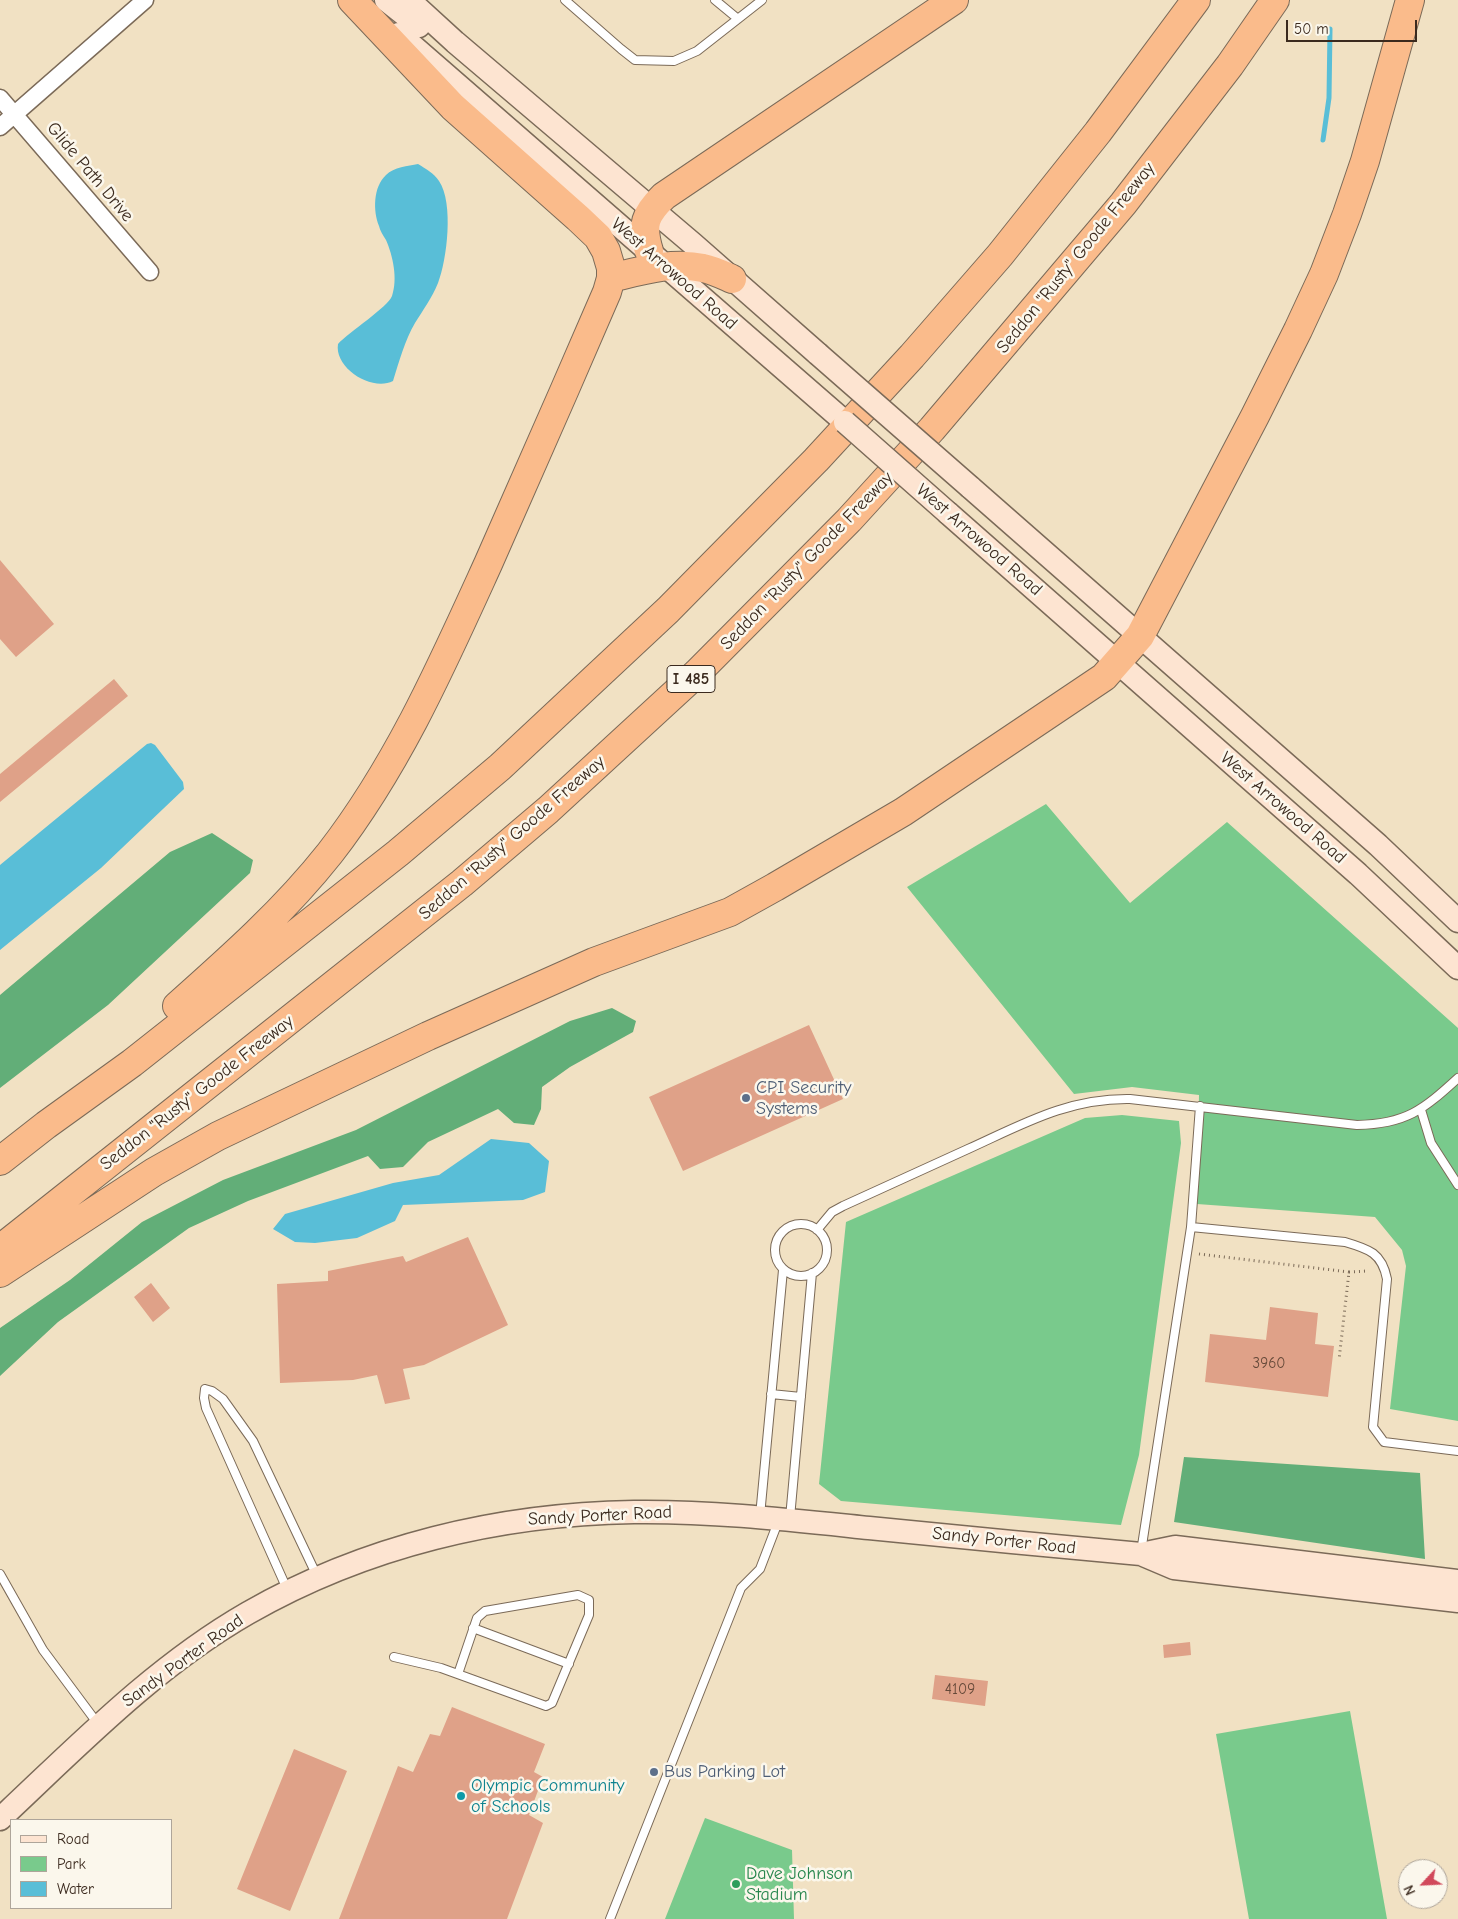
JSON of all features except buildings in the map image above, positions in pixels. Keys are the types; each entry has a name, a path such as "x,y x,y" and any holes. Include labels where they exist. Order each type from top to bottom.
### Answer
{"highway":[{"path":"0,1161 46,1124 226,963 270,920 314,872 362,808 399,749 432,685 607,292 611,278 611,268 606,251 598,238 453,107 352,0"},
{"path":"658,259 644,231 651,209 664,196 954,0"},
{"path":"46,1124 132,1063 398,853 500,767 668,610 816,460 912,356 1000,256 1098,132 1196,0"},
{"name":"Seddon \"Rusty\" Goode Freeway","path":"0,1249 462,884 555,803 697,673 849,520 977,377 1123,204 1230,65 1275,0"},
{"path":"0,1273 154,1172 218,1136 428,1036 594,962 730,912 904,812 1104,677 1140,636 1264,399 1324,274 1365,161 1410,0"},
{"path":"611,278 658,259 702,268 732,279"}],"main road":[{"name":"West Arrowood Road","path":"360,0 1119,662 1358,874 1458,968"},
{"path":"386,0 433,38 456,42"},
{"name":"West Arrowood Road","path":"409,0 732,279 1140,636 1378,845 1458,921"},
{"name":"Sandy Porter Road","path":"0,1819 100,1725 161,1673 202,1642 246,1614 288,1591 336,1569 396,1548 464,1530 518,1520 568,1514 634,1512 698,1513 776,1518 1141,1554 1175,1547 1458,1581"},
{"name":"Sandy Porter Road","path":"1141,1554 1174,1568 1458,1601"}],"street":[{"path":"0,127 145,0"},
{"name":"Glide Path Drive","path":"0,98 150,272"}],"lane":[{"path":"565,0 635,60 674,61 697,51 762,0"},
{"path":"715,0 738,19"},
{"path":"817,1230 832,1212 843,1206 1032,1120 1064,1107 1080,1103 1114,1099 1200,1106 1357,1125 1391,1122 1421,1110 1458,1078"},
{"path":"1141,1554 1191,1227 1200,1106"},
{"path":"1421,1110 1431,1143 1458,1184"},
{"path":"798,1224 806,1224 817,1230 825,1241 827,1249 826,1258 822,1265 812,1273 799,1276 783,1270 775,1255 777,1238 782,1231 798,1224"},
{"path":"1191,1227 1345,1242 1368,1249 1381,1263 1387,1279 1372,1427 1384,1442 1458,1451"},
{"path":"776,1518 771,1394 783,1270"},
{"path":"610,1919 740,1588 760,1570 776,1518 801,1397 812,1273"},
{"path":"288,1591 206,1408 205,1390 212,1391 223,1399 253,1441 318,1577"},
{"path":"771,1394 801,1397"},
{"path":"0,1574 43,1650 100,1725"},
{"path":"394,1657 458,1674 546,1706 552,1703 589,1615 589,1600 578,1595 486,1612 477,1618 458,1674"},
{"path":"473,1628 569,1664"}],"path":[{"path":"1198,1254 1349,1272 1367,1271"},
{"path":"1339,1360 1349,1272"}],"green space":[{"path":"1046,804 1130,903 1227,822 1458,1028 1458,1421 1390,1409 1406,1266 1402,1250 1375,1217 1197,1204 1199,1095 1132,1087 1074,1094 907,887"},
{"path":"212,833 253,860 250,873 108,1005 0,1088 0,995 170,852"},
{"path":"612,1008 636,1021 633,1032 570,1067 542,1087 541,1109 534,1125 514,1123 498,1109 428,1142 403,1167 380,1169 368,1156 248,1201 189,1228 58,1322 0,1376 0,1328 70,1280 142,1222 223,1180 356,1130 570,1021"},
{"path":"1122,1115 1179,1121 1181,1143 1139,1455 1121,1525 841,1501 819,1484 846,1222 1085,1118"},
{"path":"1184,1457 1420,1473 1425,1559 1174,1522"},
{"path":"1350,1711 1387,1919 1249,1919 1216,1734"},
{"name":"Dave Johnson Stadium","path":"705,1818 792,1850 794,1919 665,1919"}],"water":[{"path":"418,164 435,176 444,191 448,232 444,260 436,288 408,337 393,381 384,384 375,383 356,376 348,369 338,353 338,344 389,301 392,296 395,282 393,260 377,220 376,192 382,180 389,172 401,167"},
{"path":"147,744 155,745 183,782 184,789 101,868 0,950 0,865"},
{"path":"491,1139 529,1143 549,1161 545,1192 523,1200 403,1205 395,1221 357,1238 315,1243 295,1242 273,1229 285,1214 393,1183 439,1175"}],"waterway":[{"path":"1323,140 1329,98 1330,29"}],"place":[{"name":"CPI Security Systems","path":"746,1098"},
{"name":"Bus Parking Lot","path":"654,1772"},
{"name":"Olympic Community of Schools","path":"461,1796"},
{"name":"Dave Johnson Stadium","path":"736,1884"}]}
